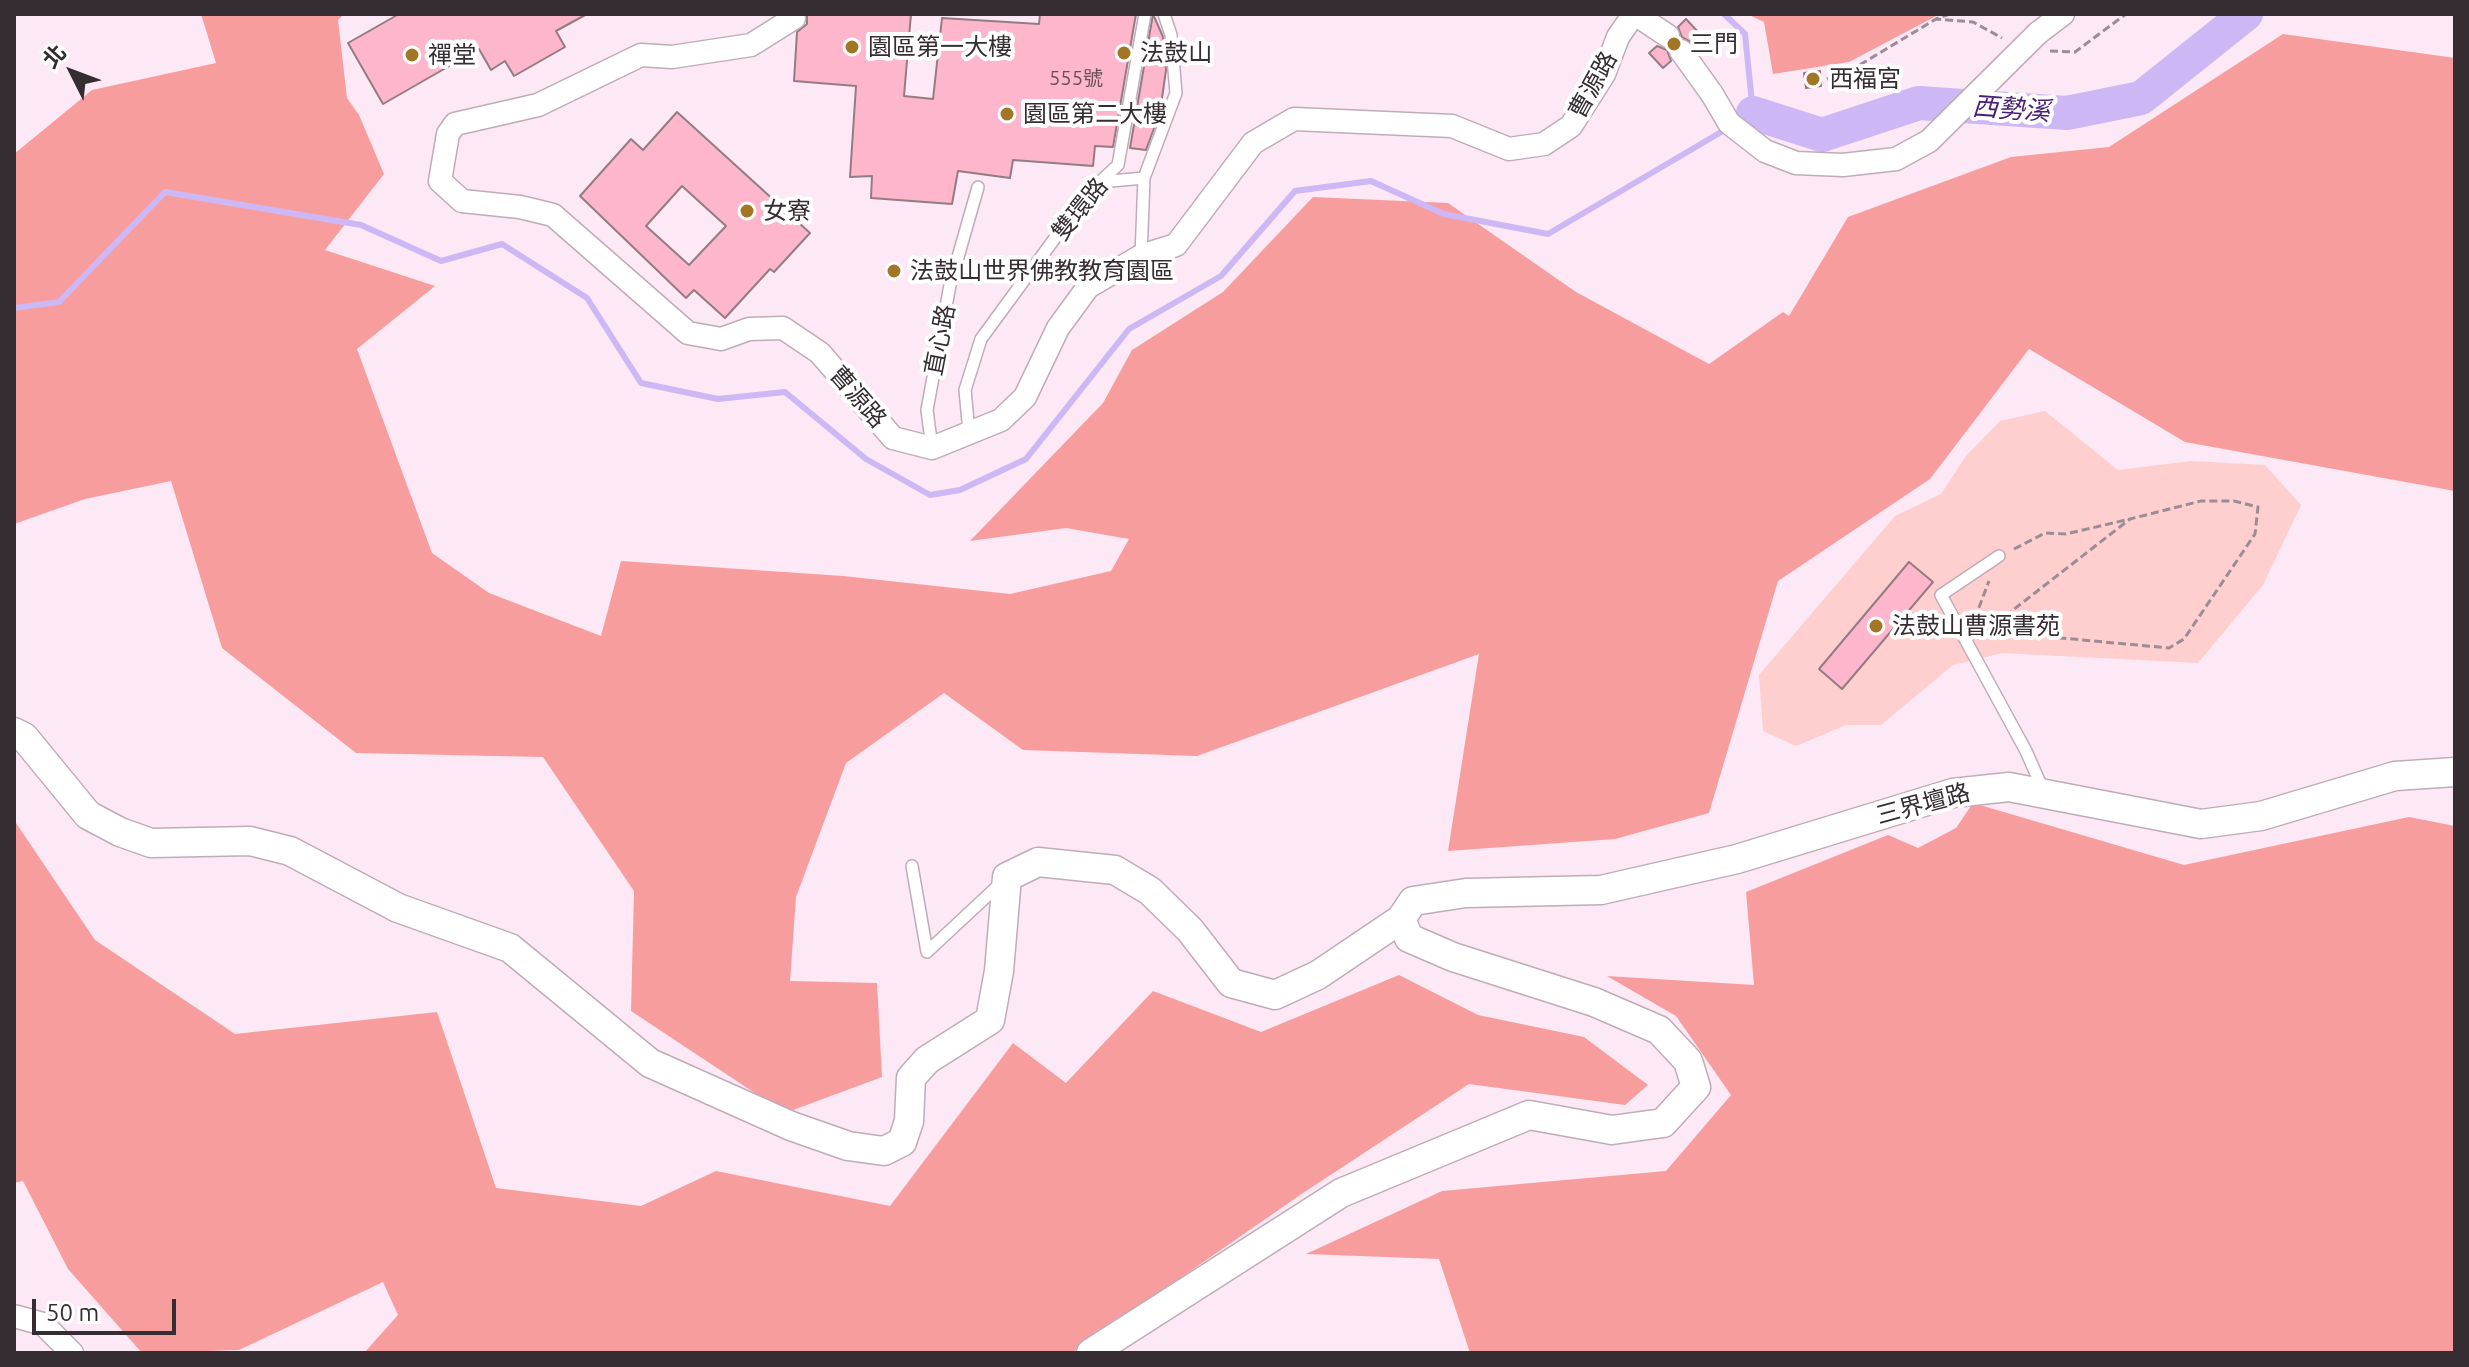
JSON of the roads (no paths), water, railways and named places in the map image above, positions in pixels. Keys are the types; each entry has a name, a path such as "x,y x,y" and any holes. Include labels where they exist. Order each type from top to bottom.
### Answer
{"street":[{"path":"1634,14 1674,44 1712,94 1729,123 1765,151 1796,163 1843,165 1896,159 1929,141 2038,33 2063,14"},
{"name":"曹源路","path":"794,18 751,45 672,57 641,55 538,105 455,124 448,134 440,181 462,201 520,207 553,215 688,333 721,339 749,329 783,328 820,353 893,438 932,448 1001,420 1025,397 1058,328 1088,287 1141,256 1176,245 1253,143 1294,119 1452,126 1509,149 1544,144 1571,126 1604,74 1618,37 1634,14"},
{"path":"14,732 24,737 88,815 120,832 151,843 250,841 290,851 398,908 510,948 650,1063 791,1126 848,1146 884,1151 902,1142 909,1121 911,1078 927,1060 990,1020 999,971 1007,877"},
{"name":"三界壇路","path":"1007,877 1038,862 1115,870 1150,891 1190,930 1231,983 1275,995 1318,975 1401,919 1413,901 1431,896 1601,890 1737,859 1953,793 2009,787 2201,824 2261,816 2395,776 2455,772"},
{"path":"1091,1353 1355,1187 1529,1115 1612,1130 1663,1123 1696,1087 1688,1061 1659,1030 1594,1002 1514,979 1438,951 1409,938 1401,919"},
{"path":"14,1316 43,1324 72,1353"}],"lane":[{"name":"雙環路","path":"969,432 965,390 981,339 1100,182 1118,165 1145,14"},
{"path":"1141,256 1144,178 1176,93 1171,35 1164,14"},
{"path":"1100,182 1144,178"},
{"name":"直心路","path":"932,448 927,410 950,285 978,187"},
{"path":"1999,556 1941,595 2026,751 2045,795"},
{"path":"912,866 927,952 1007,877"}],"waterway":[{"path":"1724,14 1745,34 1753,113 1738,122"},
{"name":"西勢溪","path":"1753,113 1822,135 1919,103 2067,113 2141,98 2246,14"},
{"path":"14,308 59,302 165,192 361,225 441,261 502,244 587,298 641,383 718,399 785,392 866,459 930,495 960,490 1026,459 1129,329 1221,276 1295,191 1371,181 1444,214 1548,234 1728,128"}],"place":[{"name":"三門","path":"1674,44"},
{"name":"園區第一大樓","path":"852,47"},
{"name":"法鼓山","path":"1124,53"},
{"name":"禪堂","path":"412,55"},
{"name":"西福宮","path":"1813,79"},
{"name":"園區第二大樓","path":"1007,114"},
{"name":"女寮","path":"747,211"},
{"name":"法鼓山世界佛教教育園區","path":"894,271"},
{"name":"法鼓山曹源書苑","path":"1876,626"}]}
